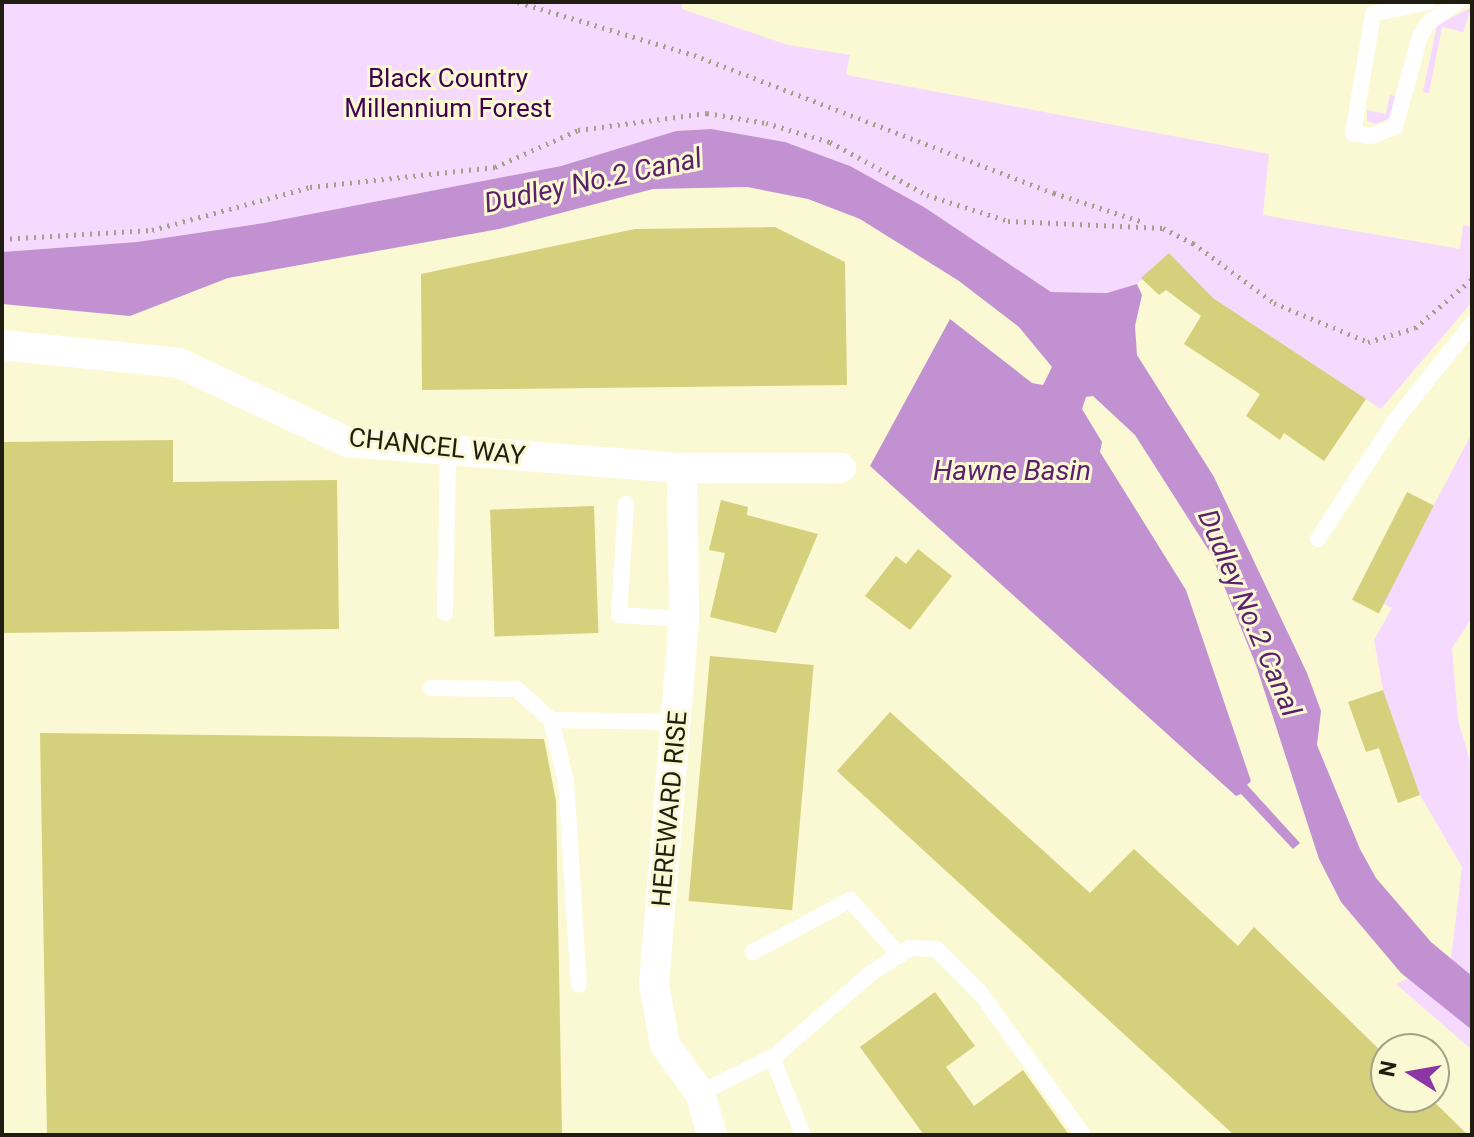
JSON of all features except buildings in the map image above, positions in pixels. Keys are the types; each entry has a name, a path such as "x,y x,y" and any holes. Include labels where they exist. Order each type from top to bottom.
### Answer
{"street":[{"name":"CHANCEL WAY","path":"2,345 179,363 348,442 682,468 841,468"},
{"name":"HEREWARD RISE","path":"682,468 684,619 654,984 665,1045 700,1093 712,1135"}],"lane":[{"path":"1428,2 1373,14 1353,133 1371,136 1395,127 1420,36 1428,23 1458,2"},
{"path":"1318,539 1394,422 1472,324"},
{"path":"445,613 448,450"},
{"path":"626,504 619,615 684,619"},
{"path":"431,688 517,689 551,720 566,781 579,985"},
{"path":"551,720 677,722"},
{"path":"753,952 850,900 900,956"},
{"path":"700,1093 772,1057 871,973 910,948 936,949 949,958 981,994 1083,1135"},
{"path":"772,1057 803,1135"}],"path":[{"path":"518,2 694,55 1054,193 1163,228 1193,243 1274,303 1368,342 1415,328 1472,279"},
{"path":"2,239 152,230 310,187 495,167 578,130 707,113 766,123 830,142 927,195 1008,221 1163,228"}],"green space":[{"name":"Black Country Millennium Forest","path":"2,2 682,2 682,9 788,45 850,55 846,74 852,76 1269,154 1263,215 1460,249 1463,225 1472,227 1472,302 1381,409 1213,298 1169,254 1137,284 1107,293 1051,292 924,207 850,166 785,142 711,129 676,131 561,166 264,223 137,242 2,252"},
{"path":"1472,7 1463,32 1442,27 1429,93 1423,92 1437,25"},
{"path":"1390,95 1396,96 1390,118 1375,124 1367,121 1367,110 1386,114"},
{"path":"1472,433 1472,618 1452,648 1458,720 1472,768 1472,1050 1396,984 1451,959 1462,867 1420,795 1383,690 1374,640 1392,608 1382,603"}],"water":[{"path":"711,129 785,142 850,166 924,207 1051,292 1107,293 1137,284 1142,295 1135,326 1137,355 1214,477 1307,673 1321,711 1317,745 1360,849 1376,878 1431,942 1472,976 1472,1030 1401,973 1341,902 1319,859 1256,665 1211,554 1135,435 1093,396 1086,397 1082,409 1102,442 1100,452 1186,590 1251,781 1247,785 1300,843 1293,849 1241,794 1236,796 870,466 950,319 1032,383 1043,385 1052,367 1019,327 959,281 860,219 808,199 747,187 653,189 499,229 228,278 130,316 2,304 2,252 137,242 264,223 561,166 676,131"}],"water label":[{"name":"Dudley No.2 Canal","path":"593,181"},
{"name":"Hawne Basin","path":"1012,471"},
{"name":"Dudley No.2 Canal","path":"1249,613"}]}
